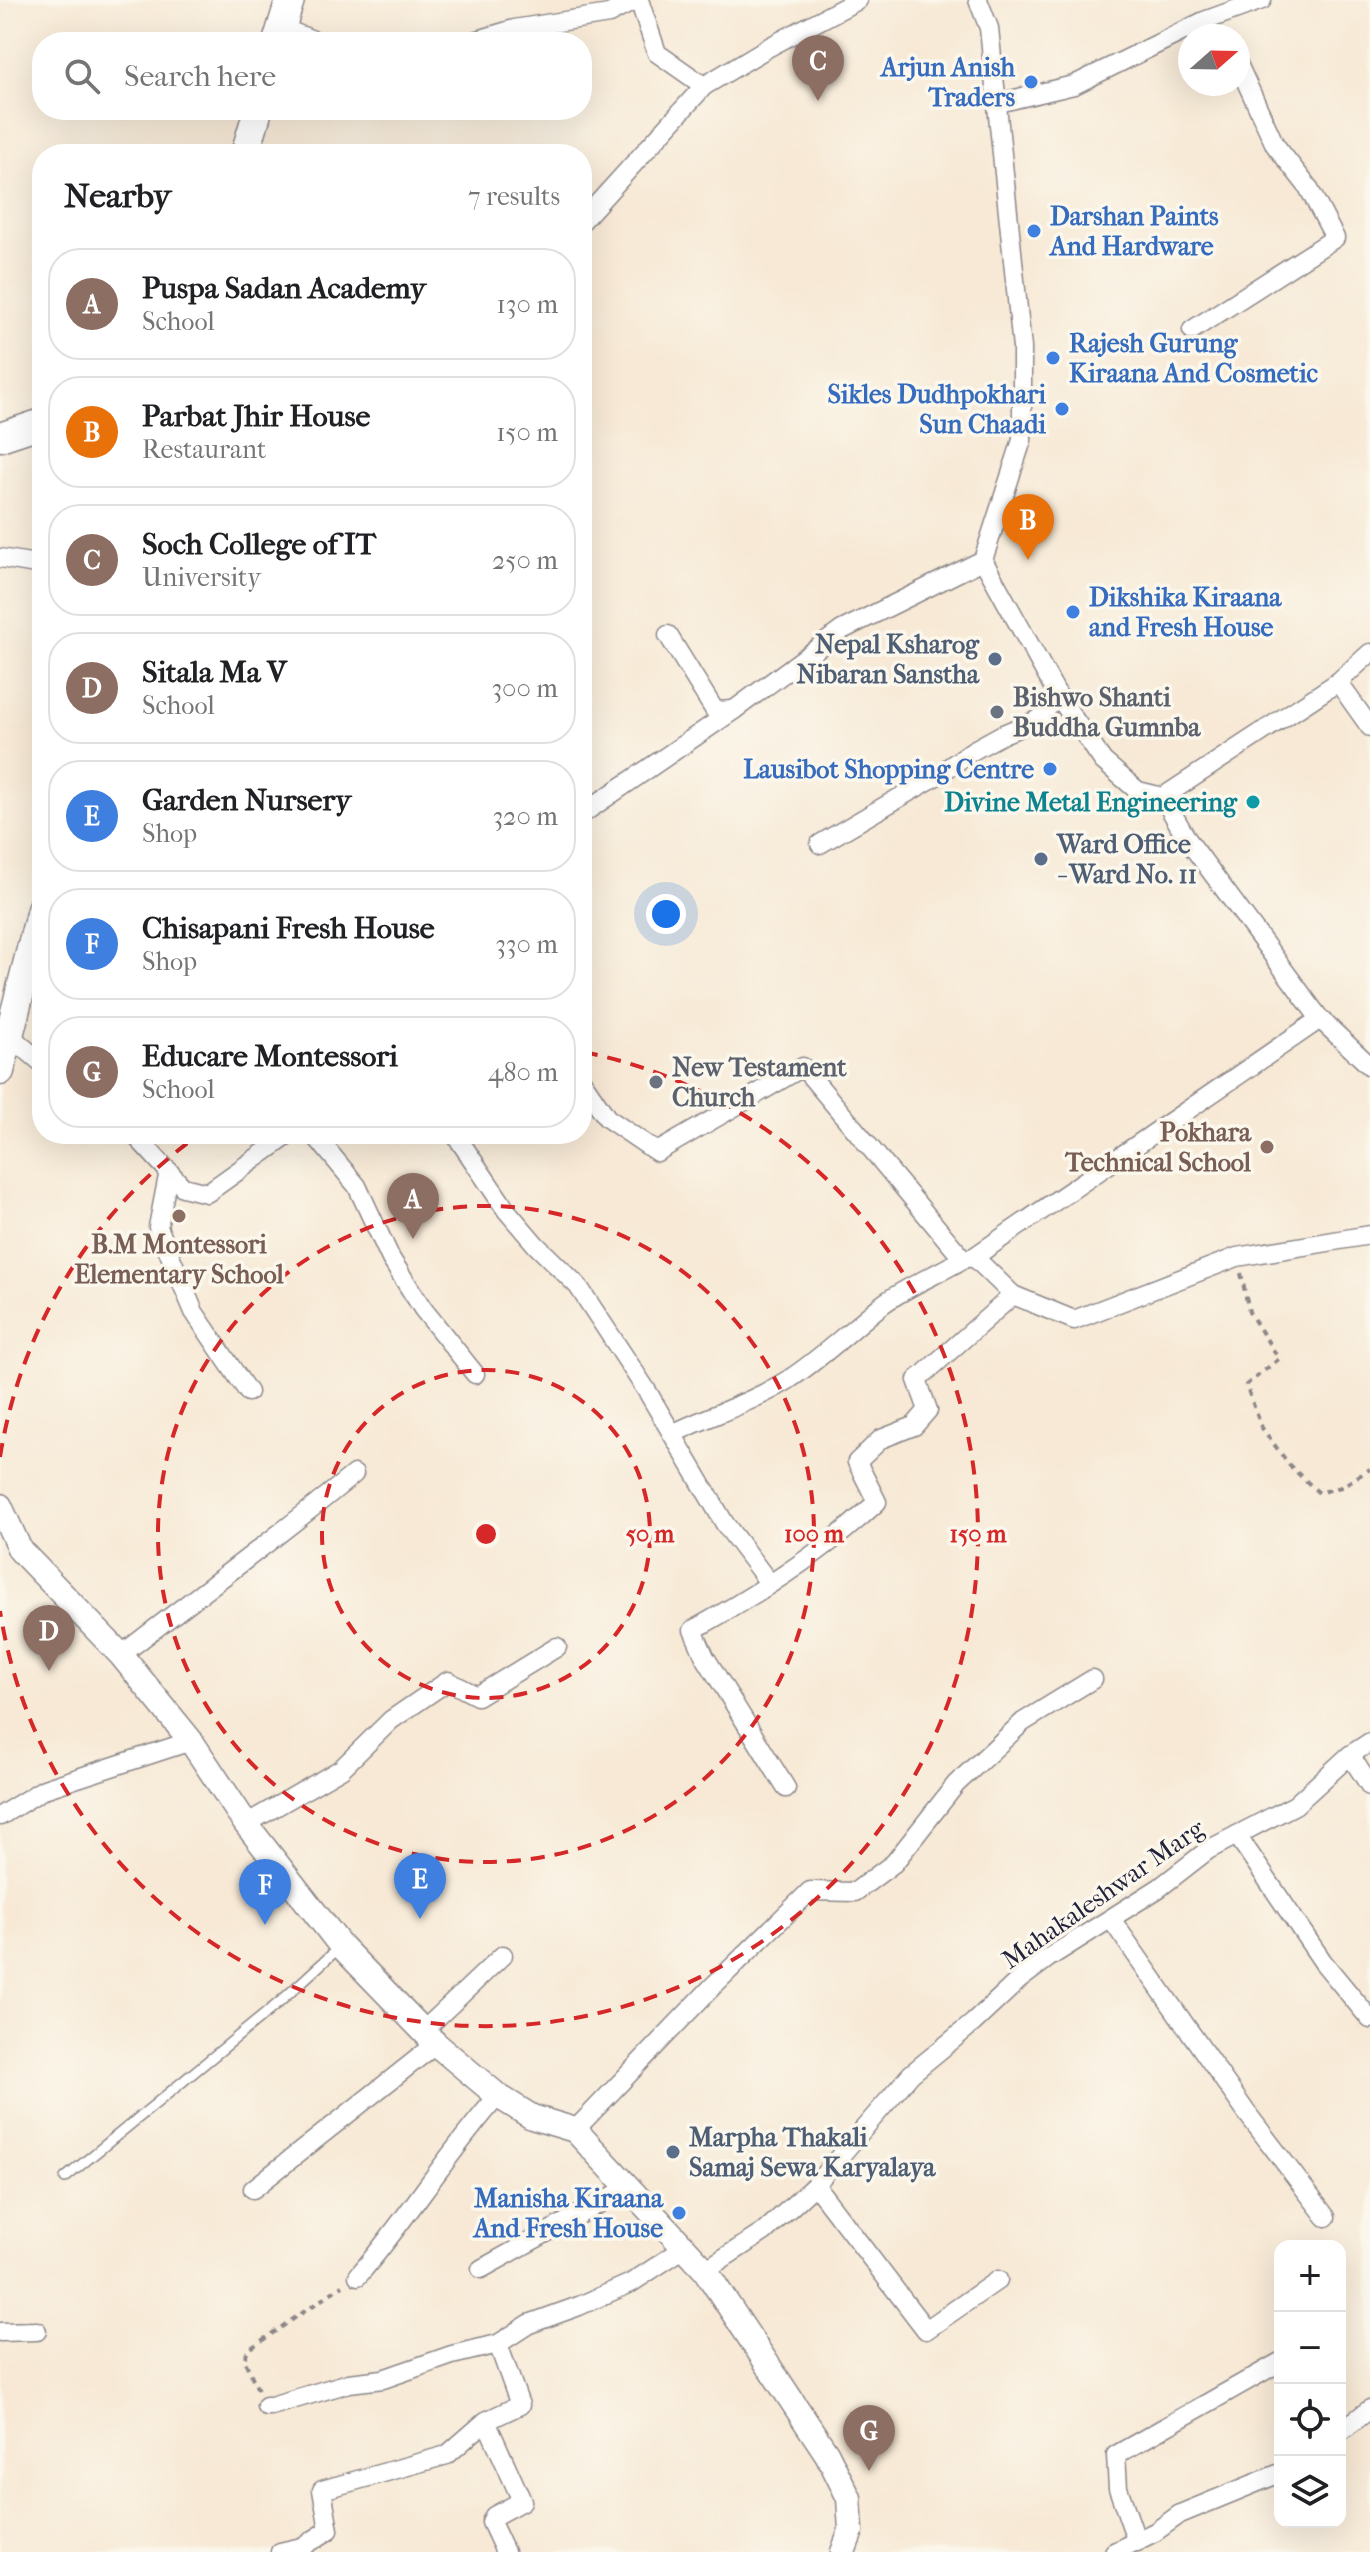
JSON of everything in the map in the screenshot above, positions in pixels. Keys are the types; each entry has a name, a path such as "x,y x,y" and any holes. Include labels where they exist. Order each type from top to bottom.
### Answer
{"main road":[{"path":"281,32 290,0"},
{"path":"248,144 255,120"},
{"path":"0,437 32,426"},
{"path":"0,1071 5,1038 32,942"},
{"path":"0,1506 20,1550 121,1655 191,1741 246,1824 341,1946 430,2038 498,2096 532,2117 575,2130 705,2270 832,2465 849,2498 851,2531 843,2552"}],"street":[{"path":"504,32 609,14 637,0 657,53 704,86"},
{"path":"592,210 704,86 858,0"},
{"path":"592,807 734,710 842,630 983,560 1022,440 1022,348 989,28 978,0"},
{"path":"998,103 1074,85 1204,21 1262,0"},
{"path":"1192,330 1335,238 1308,187 1275,145 1250,90"},
{"path":"0,558 32,563"},
{"path":"983,560 1057,694 1103,761 1138,791 1163,797 1187,839 1320,1019 1370,1066"},
{"path":"668,635 715,711 734,710"},
{"path":"1163,797 1338,682 1370,653"},
{"path":"1338,682 1370,727"},
{"path":"820,844 938,775 972,751 1040,719 1057,694"},
{"path":"672,1434 710,1415 749,1402 790,1379 886,1302 968,1258 1320,1019"},
{"path":"5,1038 32,1056"},
{"path":"592,1096 607,1118 657,1152 803,1067 968,1258 1013,1295 1074,1320 1237,1257 1370,1235"},
{"path":"143,1144 183,1187 207,1193 276,1144"},
{"path":"322,1144 357,1186 391,1259 423,1309 475,1374"},
{"path":"462,1144 507,1211 578,1286 647,1391 725,1524 770,1584"},
{"path":"169,1171 158,1227 194,1312 248,1392"},
{"path":"786,1788 705,1657 693,1630 770,1584 851,1526 877,1502 857,1462 881,1439 914,1426 928,1410 917,1380 1013,1295"},
{"path":"121,1655 204,1589 284,1532 354,1474"},
{"path":"246,1824 341,1769 391,1720 448,1681 477,1696 557,1647"},
{"path":"575,2130 712,1987 810,1891 855,1892 885,1870 894,1863 956,1784 1023,1722 1093,1679"},
{"path":"0,1816 44,1789 191,1741"},
{"name":"Mahakaleshwar Marg","path":"705,2270 764,2232 815,2185 911,2074 1020,1979 1159,1888 1208,1850 1295,1805 1350,1755 1370,1742"},
{"path":"1350,1755 1370,1786"},
{"path":"1237,1835 1323,1962 1370,2019"},
{"path":"1111,1919 1246,2112 1326,2217"},
{"path":"253,2189 430,2038 503,1955"},
{"path":"358,2276 397,2230 471,2127 498,2096"},
{"path":"815,2185 926,2330 998,2280"},
{"path":"481,2269 629,2187"},
{"path":"266,2406 349,2383 383,2379 452,2355 498,2344 529,2324 631,2283 686,2247"},
{"path":"0,2332 37,2331"},
{"path":"280,2552 302,2547 329,2530 322,2490 447,2455 486,2421 520,2405 498,2344"},
{"path":"1137,2542 1118,2488 1116,2455 1274,2365"},
{"path":"1346,2427 1370,2409"},
{"path":"486,2421 522,2501 494,2516 491,2522 505,2552"},
{"path":"1114,2552 1155,2532 1180,2514 1274,2475"}],"lane":[{"path":"65,2178 281,2001 341,1946"}],"path":[{"path":"1237,1257 1249,1312 1279,1359 1246,1385 1262,1428 1290,1466 1319,1493 1341,1487 1370,1469"},
{"path":"266,2406 244,2359 245,2354 358,2276"}],"place":[{"name":"Arjun Anish Traders","path":"1031,82"},
{"name":"Soch College of IT","path":"818,101"},
{"name":"Darshan Paints And Hardware","path":"1034,231"},
{"name":"Rajesh Gurung Kiraana And Cosmetic","path":"1053,358"},
{"name":"Sikles Dudhpokhari Sun Chaadi","path":"1062,409"},
{"name":"Parbat Jhir House","path":"1028,560"},
{"name":"Dikshika Kiraana and Fresh House","path":"1073,612"},
{"name":"Nepal Ksharog Nibaran Sanstha","path":"995,659"},
{"name":"Bishwo Shanti Buddha Gumnba","path":"997,712"},
{"name":"Lausibot Shopping Centre","path":"1050,769"},
{"name":"Divine Metal Engineering","path":"1253,802"},
{"name":"Ward Office - Ward No. 11","path":"1041,859"},
{"name":"New Testament Church","path":"656,1082"},
{"name":"Pokhara Technical School","path":"1267,1147"},
{"name":"B.M Montessori Elementary School","path":"179,1216"},
{"name":"Puspa Sadan Academy","path":"413,1239"},
{"name":"Sitala Ma V","path":"49,1671"},
{"name":"Garden Nursery","path":"420,1919"},
{"name":"Chisapani Fresh House","path":"265,1925"},
{"name":"Marpha Thakali Samaj Sewa Karyalaya","path":"673,2152"},
{"name":"Manisha Kiraana And Fresh House","path":"679,2213"},
{"name":"Educare Montessori","path":"869,2471"}]}
